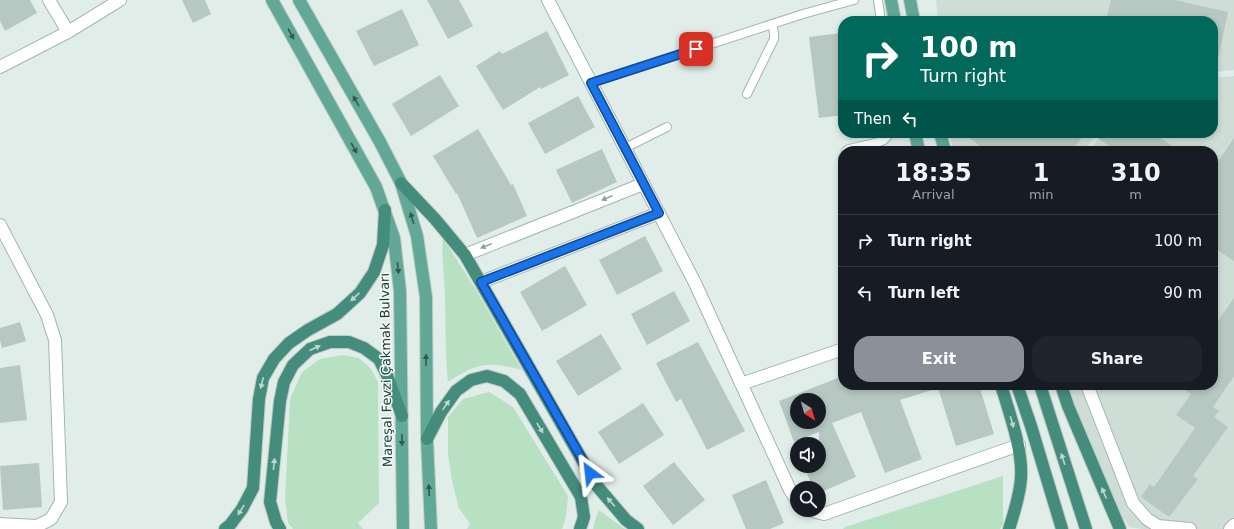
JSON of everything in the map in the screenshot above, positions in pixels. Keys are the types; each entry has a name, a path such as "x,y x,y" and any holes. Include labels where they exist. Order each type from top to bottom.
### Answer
{"highway":[{"path":"401,183 435,219 465,255 597,486 626,520 638,529"},
{"path":"225,529 230,525 242,509 253,488 259,399 263,378 274,359 289,343 308,330 337,314 360,293 374,272 383,245 384,210"},
{"path":"280,529 276,522 270,502 280,401 284,382 293,364 310,350 330,342 349,342 364,348 380,360 402,416"},
{"path":"427,438 441,412 456,391 470,380 487,376 504,381 520,394 581,497 584,518 580,529"},
{"path":"1002,390 1019,446 1022,478 1009,529"},
{"path":"1019,390 1062,529"},
{"path":"1042,390 1085,526"},
{"path":"1063,390 1120,529"}],"main road":[{"name":"Mareşal Fevzi Çakmak Bulvarı","path":"272,0 376,187 394,238 400,291 403,529"},
{"path":"299,0 380,142 401,183 417,236 426,298 427,438 431,529"},
{"path":"891,0 893,16"},
{"path":"910,0 913,16"}],"street":[{"path":"49,0 68,32"},
{"path":"0,67 68,32 120,0"},
{"path":"548,0 695,283 790,490"},
{"path":"465,255 643,184"},
{"path":"481,282 659,213"},
{"path":"0,225 47,315 55,340 62,502 51,519 37,526 0,524"},
{"path":"741,384 838,351"},
{"path":"1089,390 1133,503 1147,519 1158,526 1190,529"},
{"path":"826,513 1019,446"},
{"path":"1230,529 1234,525"}],"lane":[{"path":"591,83 803,14 854,0"},
{"path":"878,0 880,16"},
{"path":"747,94 774,39 772,24"},
{"path":"625,148 667,127"},
{"path":"862,146 880,142 886,138"}],"shaded area":[{"path":"936,0 1234,0 1234,70 1218,72 1218,16 938,16"},
{"path":"1234,76 1234,529 1142,529 1130,527 1116,510 1068,390 1218,390 1218,146 1092,146 1100,138 1218,138 1218,78"},
{"path":"951,138 1095,138 1087,146 952,146"}],"green space":[{"path":"443,238 476,290 522,370 501,365 475,367 448,382 442,254"},
{"path":"343,355 359,358 371,369 378,382 379,503 358,523 363,529 293,529 288,523 285,499 290,399 302,372 320,359"},
{"path":"489,392 513,407 568,496 566,517 562,529 467,529 470,524 459,508 452,481 448,454 448,417 463,399"},
{"path":"1003,476 1003,524 1000,529 843,529 845,527"},
{"path":"599,510 625,529 593,529"}],"building":[{"path":"0,0 30,0 37,13 5,31 0,21"},
{"path":"182,0 205,0 211,14 193,23"},
{"path":"427,0 459,0 473,26 448,39"},
{"path":"1111,0 1175,0 1228,12 1218,59 1218,16 1107,16"},
{"path":"402,9 419,45 374,66 356,31"},
{"path":"547,31 569,75 541,89 540,87 503,110 476,66 500,51 502,54"},
{"path":"838,33 838,116 819,118 809,37"},
{"path":"440,75 459,106 411,136 392,104"},
{"path":"578,96 595,127 545,154 528,123"},
{"path":"478,129 511,185 513,184 527,216 477,238 457,193 456,194 433,156"},
{"path":"970,138 1082,138 1075,146 980,146"},
{"path":"1098,138 1160,138 1172,146 1109,146"},
{"path":"1234,138 1234,261 1218,250 1218,162"},
{"path":"602,149 617,182 572,203 556,170"},
{"path":"645,236 663,271 617,295 599,260"},
{"path":"565,266 587,305 542,331 520,292"},
{"path":"674,291 690,321 647,345 631,314"},
{"path":"1234,298 1234,376 1213,407 1219,411 1214,417 1228,427 1193,476 1198,479 1169,517 1141,497 1150,484 1154,487 1195,428 1176,415 1191,394 1185,390 1218,390 1218,321"},
{"path":"20,322 26,341 2,348 0,328"},
{"path":"601,334 622,369 578,396 556,361"},
{"path":"698,342 745,431 707,450 681,399 676,402 656,363"},
{"path":"20,365 27,420 0,423 0,368"},
{"path":"838,378 838,390 932,390 900,400 922,459 885,473 861,412 832,423 856,477 826,490 826,481 810,481 807,473 826,473 826,437 819,437 819,432 806,437 792,437 779,401 790,397 790,429 826,429 826,393 799,393"},
{"path":"939,390 981,390 994,434 956,446"},
{"path":"643,403 664,435 619,464 598,432"},
{"path":"674,462 705,500 673,525 643,486"},
{"path":"39,463 42,507 3,510 0,466"},
{"path":"766,480 784,523 770,529 746,529 732,495"}],"route":[{"path":"590,473 481,282 659,213 591,83 696,49"}]}
